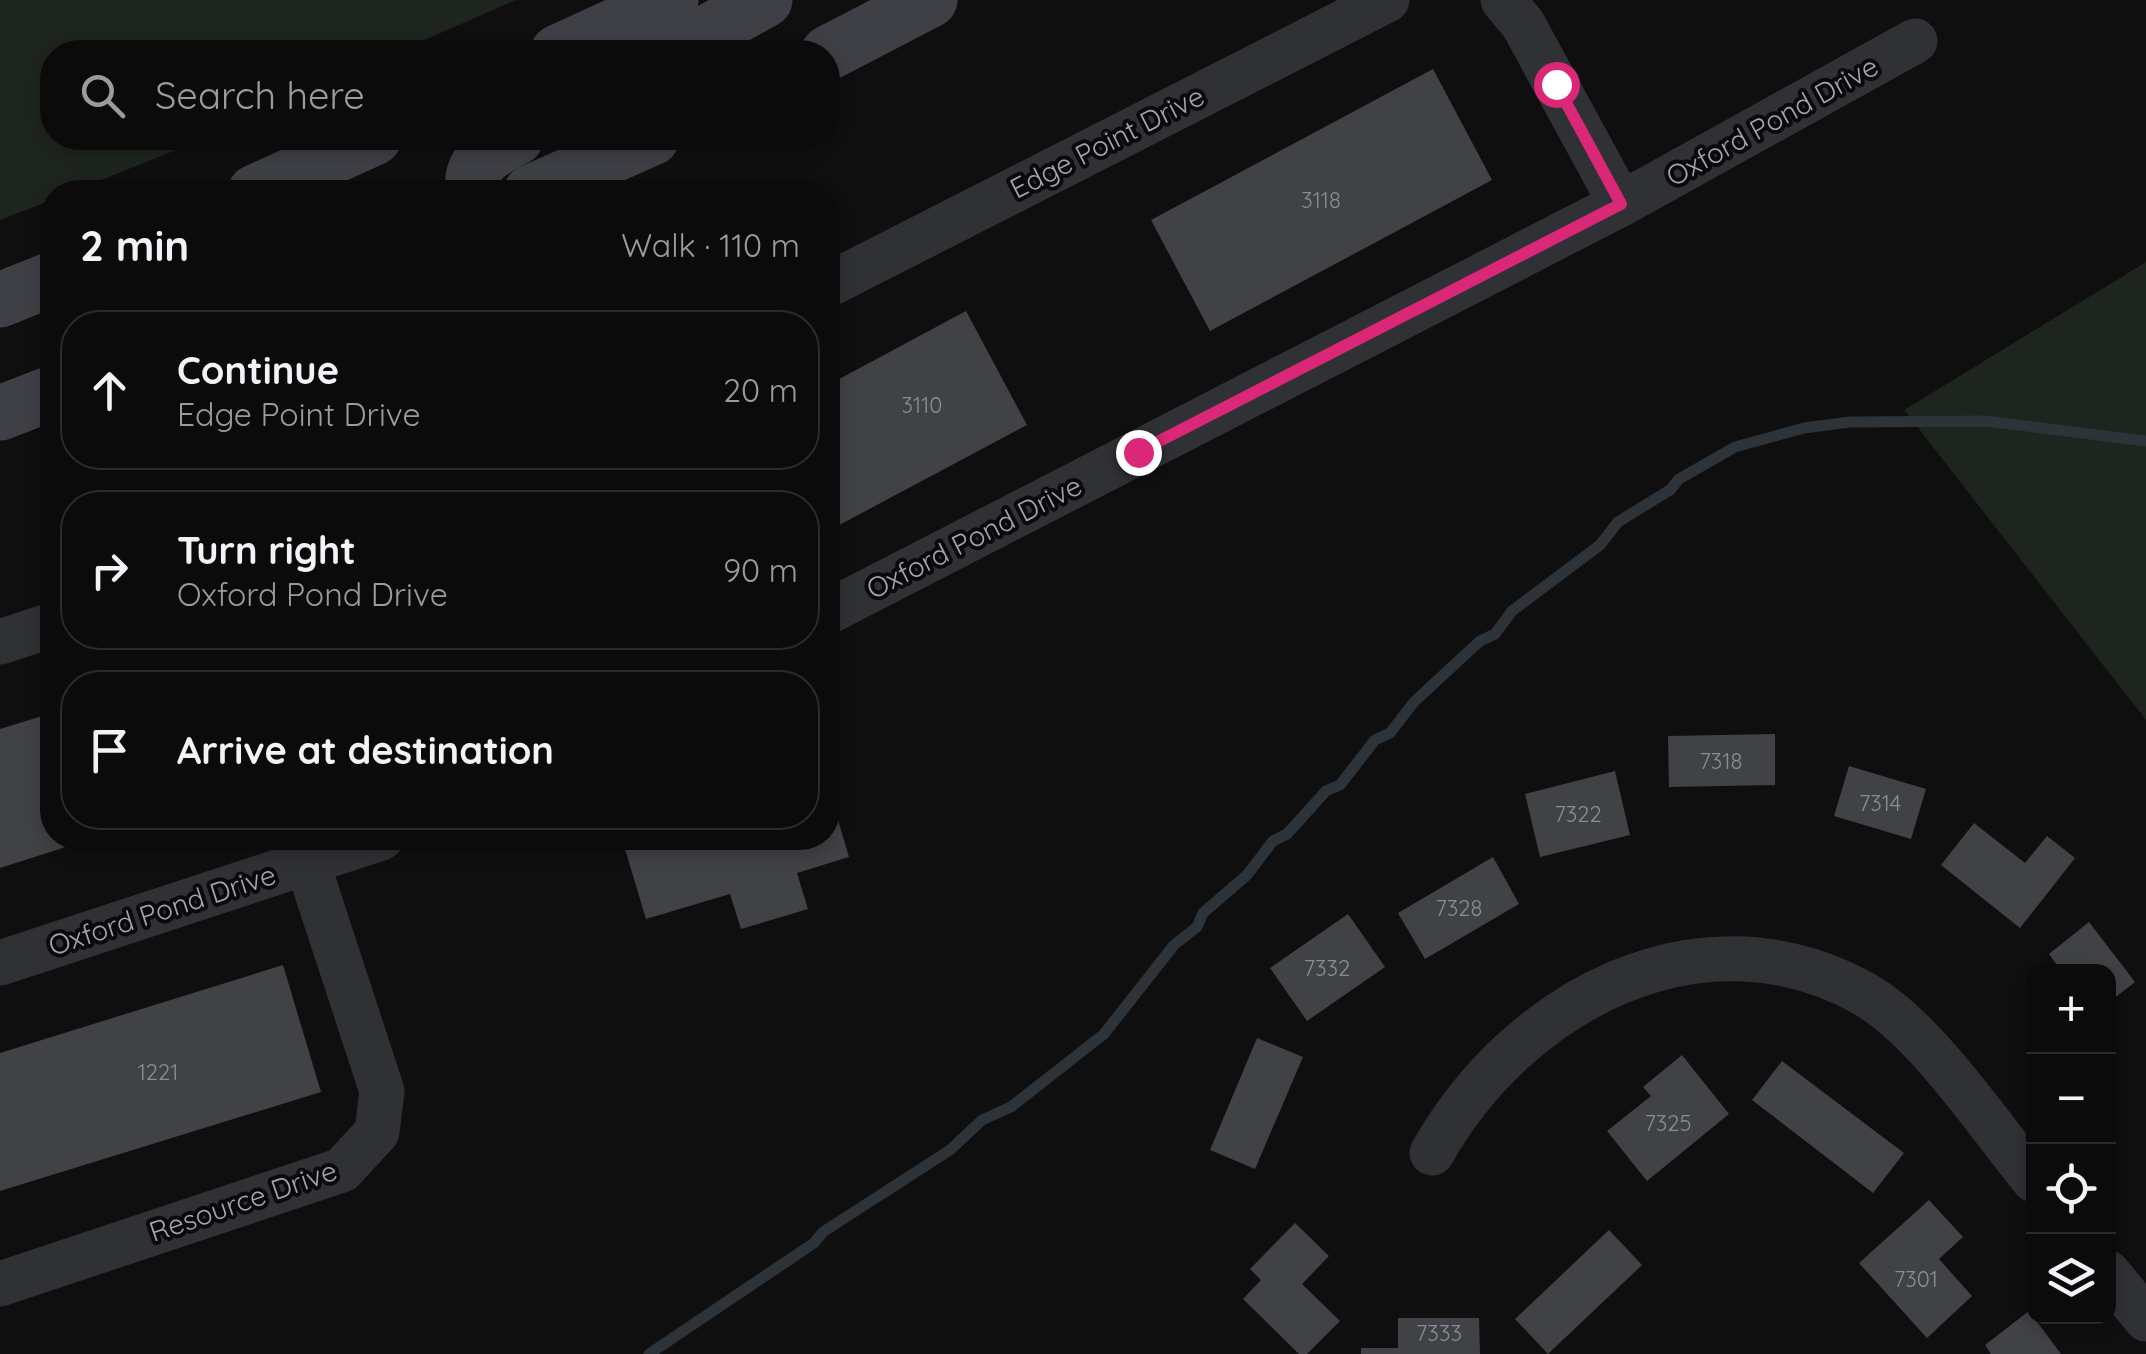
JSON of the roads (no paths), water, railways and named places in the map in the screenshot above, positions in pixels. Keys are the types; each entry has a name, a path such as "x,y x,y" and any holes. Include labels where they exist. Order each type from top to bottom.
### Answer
{"main road":[{"path":"584,40 671,0"},
{"path":"693,40 765,0"},
{"path":"840,47 930,0"},
{"path":"281,180 348,150"},
{"path":"475,180 476,167 496,150"},
{"path":"558,180 625,150"},
{"path":"0,300 40,284"},
{"path":"0,413 40,398"}],"street":[{"name":"Edge Point Drive","path":"840,279 1386,0"},
{"path":"1503,0 1523,24 1621,204"},
{"name":"Oxford Pond Drive","path":"840,606 1621,204 1916,41"},
{"path":"0,642 40,629"},
{"name":"Oxford Pond Drive","path":"0,963 344,850"},
{"name":"Resource Drive","path":"0,1284 342,1170 377,1132 382,1092 307,862"},
{"path":"1432,1153 1460,1104 1496,1064 1562,1016 1616,983 1656,967 1737,957 1817,972 1889,1011 1941,1066 2026,1170"},
{"path":"2116,1283 2146,1319"}],"waterway":[{"path":"649,1354 814,1243 823,1232 950,1150 982,1120 1011,1107 1104,1034 1174,945 1197,927 1203,913 1247,875 1273,841 1287,834 1326,791 1340,785 1375,740 1390,733 1414,702 1480,641 1495,634 1512,611 1600,545 1618,522 1670,490 1679,479 1735,447 1804,428 1850,422 1986,421 2146,441"}]}
